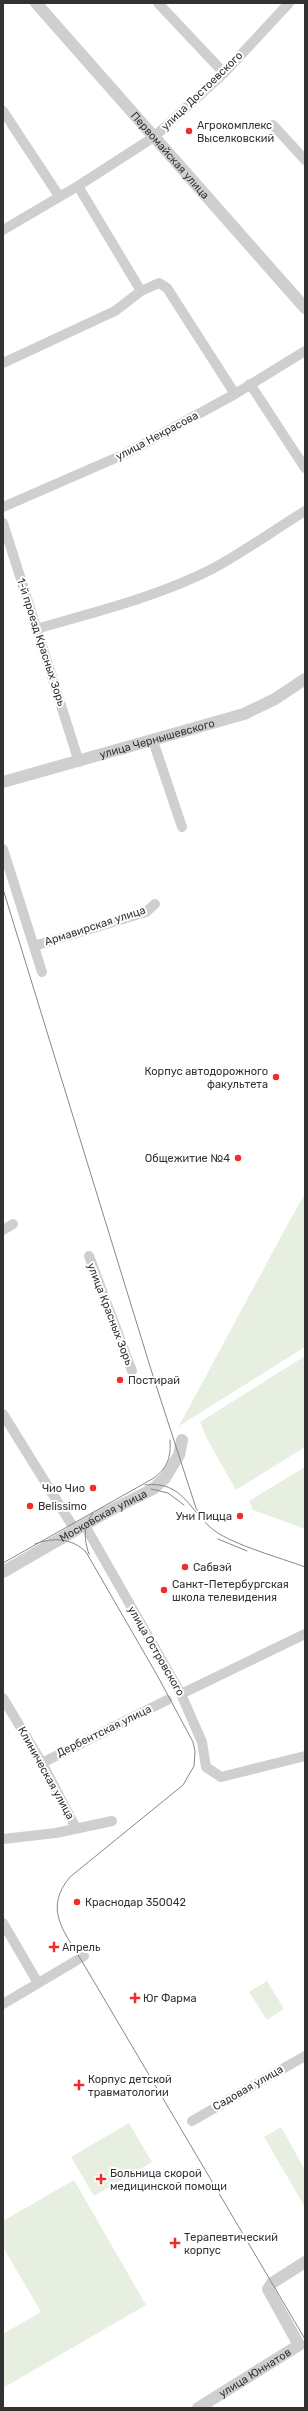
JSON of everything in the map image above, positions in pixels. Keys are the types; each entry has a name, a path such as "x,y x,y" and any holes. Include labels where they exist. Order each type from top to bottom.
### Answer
{"street":[{"name":"Первомайская улица","path":"36,3 305,308"},
{"path":"158,3 224,73"},
{"name":"улица Достоевского","path":"3,230 78,186 154,137 224,73 288,3"},
{"path":"3,111 59,196"},
{"path":"273,125 305,160"},
{"path":"78,186 141,291"},
{"path":"3,363 115,311 141,291 159,283 167,288 234,394"},
{"name":"улица Некрасова","path":"3,507 126,453 234,394 305,351"},
{"path":"250,384 305,468"},
{"path":"36,629 110,608 183,583 213,568 305,511"},
{"name":"1-й проезд Красных Зорь","path":"3,523 79,762"},
{"name":"улица Чернышевского","path":"3,782 79,762 244,714 274,699 305,679"},
{"path":"153,741 182,827"},
{"path":"3,849 42,972"},
{"name":"Армавирская улица","path":"34,946 146,912 155,904"},
{"path":"3,1230 13,1224"},
{"name":"улица Красных Зорь","path":"89,1256 132,1371"},
{"name":"улица Островского","path":"3,1414 80,1527 181,1694 202,1742 206,1767 222,1776 305,1756"},
{"name":"Московская улица","path":"3,1572 80,1527 139,1495 146,1493 159,1484 165,1478 179,1455 182,1440"},
{"path":"181,1694 305,1634"},
{"name":"Клиническая улица","path":"3,1698 42,1762 76,1828"},
{"name":"Дербентская улица","path":"42,1762 167,1700"},
{"path":"3,1839 56,1833 112,1821"},
{"path":"3,1923 38,1983"},
{"path":"3,2004 84,1956"},
{"name":"Садовая улица","path":"192,2121 305,2056"},
{"name":"улица Юннатов","path":"198,2408 299,2345 268,2289 272,2283 305,2262"}],"green space":[{"path":"305,1194 305,1347 179,1426 290,1220"},
{"path":"305,1356 305,1447 236,1490 207,1439 200,1422"},
{"path":"305,1467 305,1529 253,1510 249,1501"},
{"path":"267,1981 284,2009 267,2020 249,1992"},
{"path":"129,2123 152,2162 94,2196 71,2157"},
{"path":"281,2127 305,2170 305,2207 264,2137"},
{"path":"74,2180 146,2305 3,2388 3,2334 41,2312 3,2247 3,2221"}],"tram line":[{"path":"3,889 153,1376 196,1508 203,1520"},
{"path":"3,1563 154,1478 163,1470 168,1461 170,1440"},
{"path":"145,1485 169,1487 177,1492 206,1523 223,1536 245,1546 305,1567"},
{"path":"151,1489 168,1493 184,1505"},
{"path":"89,1554 85,1533 87,1523 93,1513"},
{"path":"218,1539 247,1551"},
{"path":"35,1544 49,1540 62,1540 75,1544 86,1552 157,1675 193,1742 195,1751 194,1766 183,1785 70,1877 62,1888 58,1899 57,1909 59,1919 68,1938 305,2339"}],"place":[{"name":"Агрокомплекс Выселковский","path":"189,131"},
{"name":"Корпус автодорожного факультета","path":"276,1077"},
{"name":"Общежитие №4","path":"238,1158"},
{"name":"Постирай","path":"120,1380"},
{"name":"Чио Чио","path":"93,1488"},
{"name":"Belissimo","path":"30,1506"},
{"name":"Уни Пицца","path":"240,1516"},
{"name":"Сабвэй","path":"185,1567"},
{"name":"Санкт-Петербургская школа телевидения","path":"164,1590"},
{"name":"Краснодар 350042","path":"77,1902"},
{"name":"Апрель","path":"54,1947"},
{"name":"Юг Фарма","path":"135,1998"},
{"name":"Корпус детской травматологии","path":"79,2085"},
{"name":"Больница скорой медицинской помощи","path":"101,2179"},
{"name":"Терапевтический корпус","path":"175,2243"}]}
